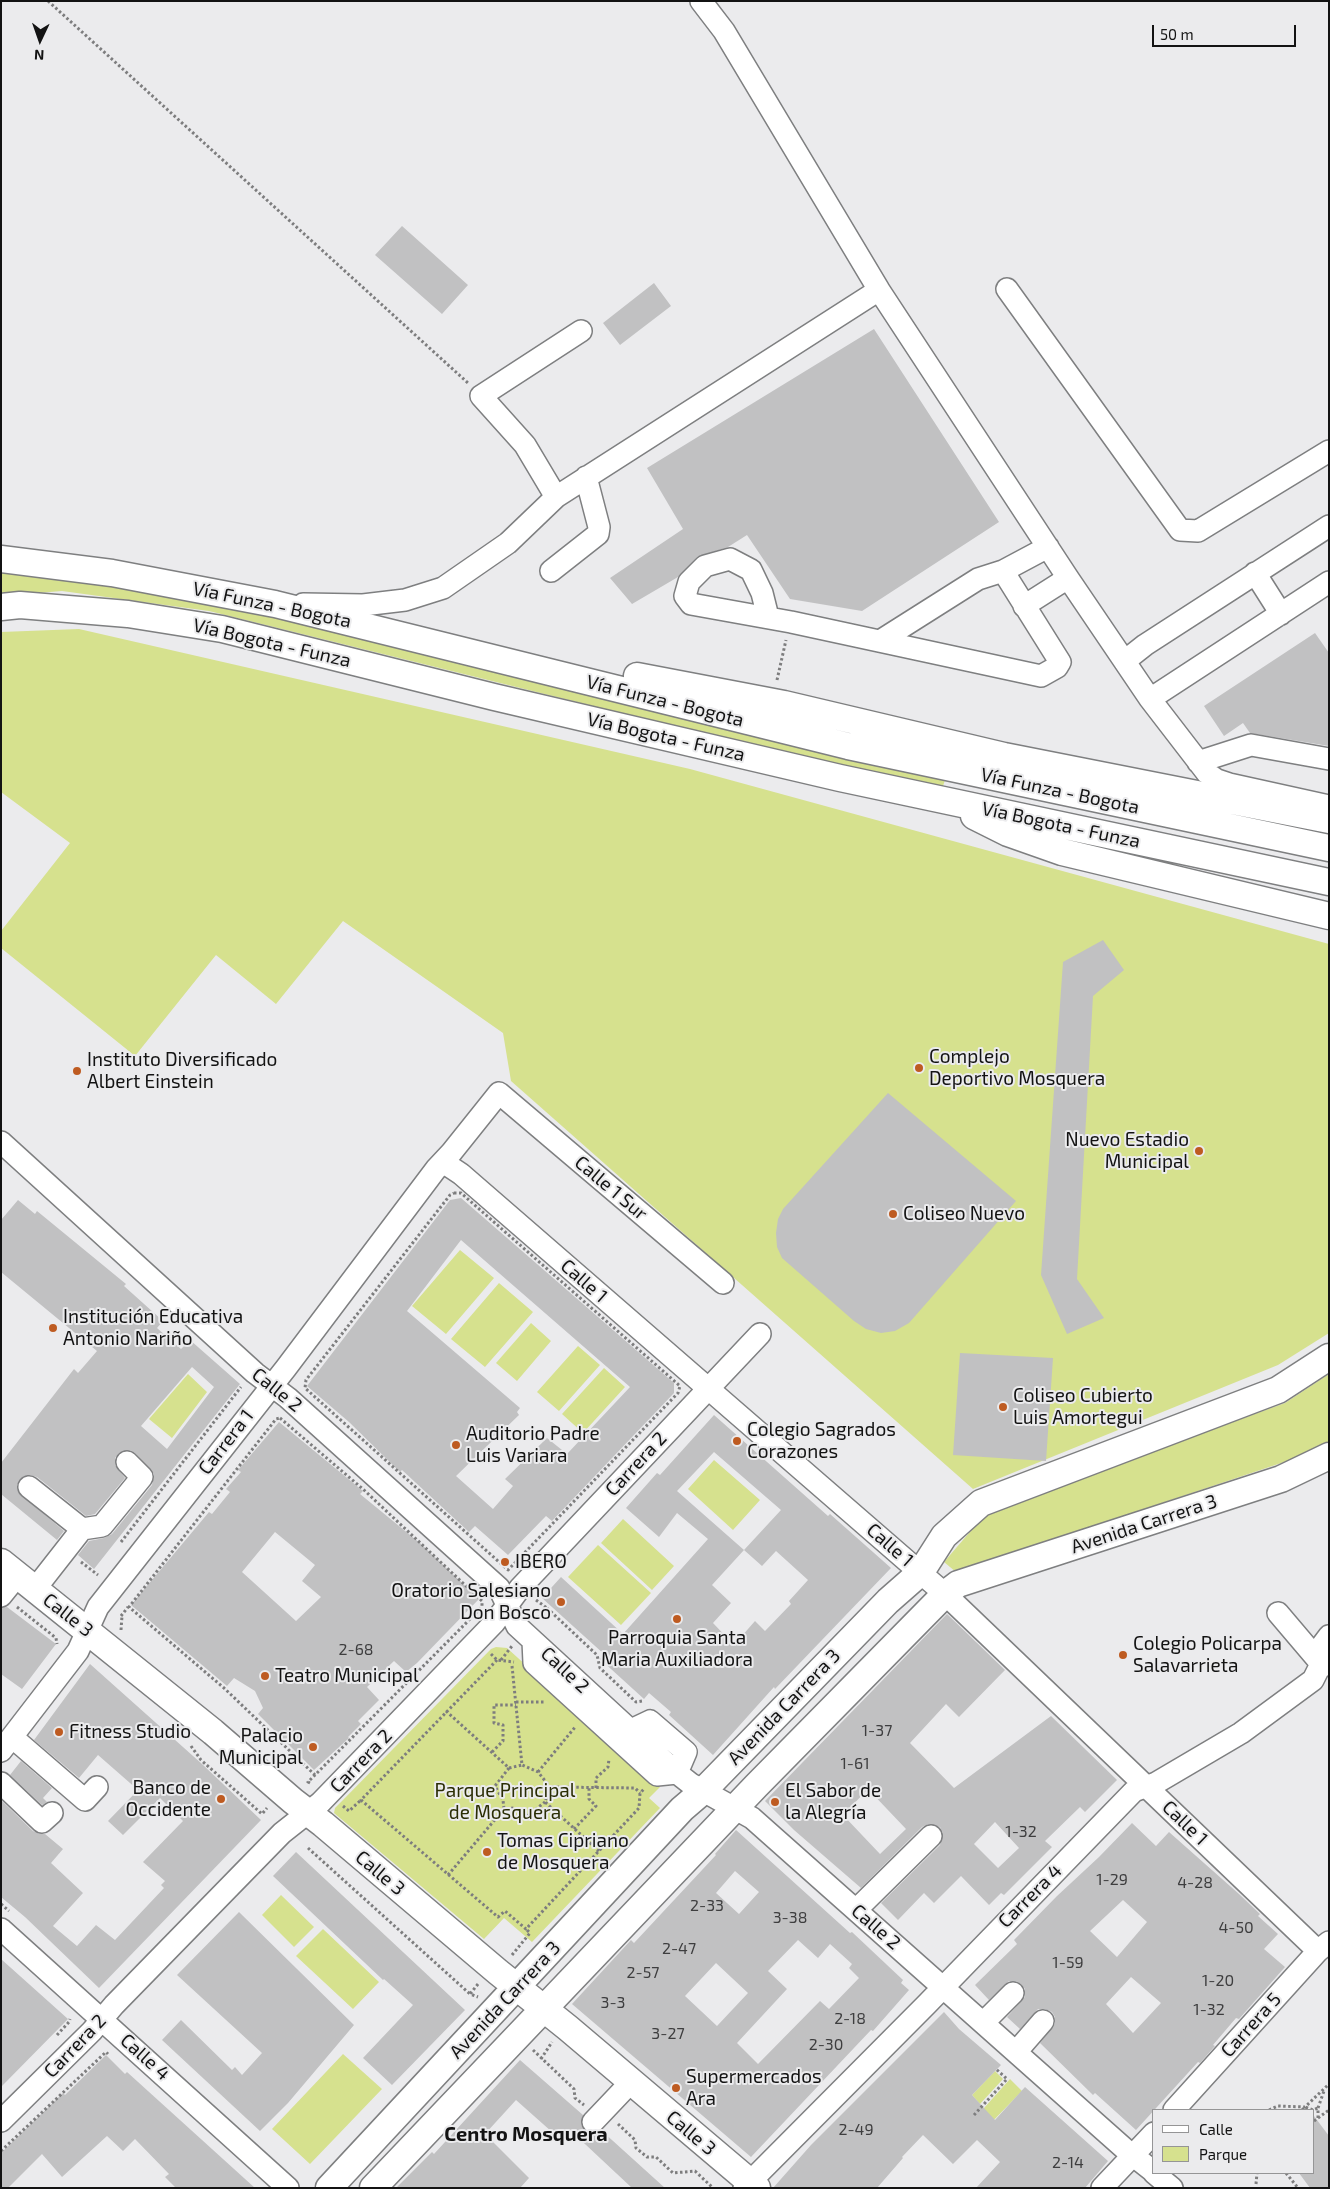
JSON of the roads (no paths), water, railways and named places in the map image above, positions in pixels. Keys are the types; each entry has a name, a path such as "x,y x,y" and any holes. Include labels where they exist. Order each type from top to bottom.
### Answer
{"main road":[{"name":"Vía Funza - Bogota","path":"1,559 112,573 275,604 848,746 1329,848"},
{"name":"Vía Bogota - Funza","path":"1,607 20,605 128,614 222,629 494,697 840,778 1329,882"},
{"path":"471,652 629,675 784,704 1004,756 1329,820"},
{"path":"937,798 1008,832 1062,852 1329,916"},
{"name":"Avenida Carrera 3","path":"329,2188 682,1809 703,1791 888,1601 921,1572 944,1536 981,1502 1278,1390 1329,1357"},
{"name":"Avenida Carrera 3","path":"373,2188 737,1808 945,1594 958,1584 1281,1479 1329,1456"},
{"name":"Calle 3","path":"12,1583 88,1630 233,1748 308,1813 631,2082 750,2186"}],"street":[{"path":"701,1 724,31 879,290 1068,578 1126,660 1150,699 1206,773 1217,780 1229,784 1329,806"},
{"path":"1007,289 1180,530 1198,531 1329,451"},
{"path":"275,604 362,605 405,600 443,588 508,543 556,497 879,290"},
{"path":"556,497 525,445 481,396 581,331"},
{"path":"551,570 598,534 599,527 586,477"},
{"path":"1126,660 1145,645 1329,526"},
{"path":"880,641 978,579 1003,571 1048,547"},
{"path":"768,617 1041,676 1057,667 1060,662 1003,571"},
{"path":"1255,574 1280,614"},
{"path":"1024,606 1068,578"},
{"path":"1150,699 1329,582"},
{"path":"913,619 918,650"},
{"path":"1198,762 1251,745 1329,759"},
{"name":"Carrera 1","path":"6,1744 78,1651 102,1602 272,1385 436,1169 499,1093"},
{"name":"Calle 1 Sur","path":"499,1093 723,1283"},
{"name":"Calle 2","path":"1,1142 255,1373 272,1385 498,1588 517,1626 677,1773 703,1791 737,1808 752,1818 1133,2156 1152,2170"},
{"name":"Calle 1","path":"443,1162 461,1174 921,1572 1146,1788 1323,1946"},
{"name":"Carrera 2","path":"1,2121 102,2020 282,1833 320,1803 494,1623 520,1588 760,1334"},
{"path":"12,1583 82,1529 102,1526 142,1477 127,1462"},
{"path":"29,1487 82,1529"},
{"path":"1278,1613 1325,1669"},
{"name":"Carrera 4","path":"750,2186 1134,1791 1146,1788 1241,1733 1313,1680 1325,1669 1320,1648 1329,1636"},
{"path":"533,1640 534,1662 657,1774 677,1773"},
{"path":"6,1744 85,1800 97,1787"},
{"path":"1,1783 42,1822 52,1813"},
{"path":"856,1910 931,1836"},
{"name":"Calle 4","path":"9,1923 102,2020 288,2188"},
{"name":"Carrera 5","path":"1175,2109 1323,1946"},
{"path":"983,2023 1013,1993"},
{"path":"1016,2052 1043,2021"},
{"path":"598,2117 631,2082"},
{"path":"1102,2188 1152,2135"},
{"name":"Calle 2","path":"1156,2174 1172,2188"}],"place":[{"name":"Complejo Deportivo Mosquera","path":"919,1068"},
{"name":"Instituto Diversificado Albert Einstein","path":"77,1071"},
{"name":"Nuevo Estadio Municipal","path":"1199,1151"},
{"name":"Coliseo Nuevo","path":"893,1214"},
{"name":"Institución Educativa Antonio Nariño","path":"53,1328"},
{"name":"Coliseo Cubierto Luis Amortegui","path":"1003,1407"},
{"name":"Colegio Sagrados Corazones","path":"737,1441"},
{"name":"Auditorio Padre Luis Variara","path":"456,1445"},
{"name":"IBERO","path":"505,1562"},
{"name":"Oratorio Salesiano Don Bosco","path":"561,1602"},
{"name":"Parroquia Santa Maria Auxiliadora","path":"677,1619"},
{"name":"Colegio Policarpa Salavarrieta","path":"1123,1655"},
{"name":"Teatro Municipal","path":"265,1676"},
{"name":"Fitness Studio","path":"59,1732"},
{"name":"Palacio Municipal","path":"313,1747"},
{"name":"Banco de Occidente","path":"221,1799"},
{"name":"El Sabor de la Alegría","path":"775,1802"},
{"name":"Tomas Cipriano de Mosquera","path":"487,1852"},
{"name":"Supermercados Ara","path":"676,2088"}],"district":[{"name":"Centro Mosquera","path":"526,2134"}],"park label":[{"name":"Parque Principal de Mosquera","path":"505,1802"}]}
